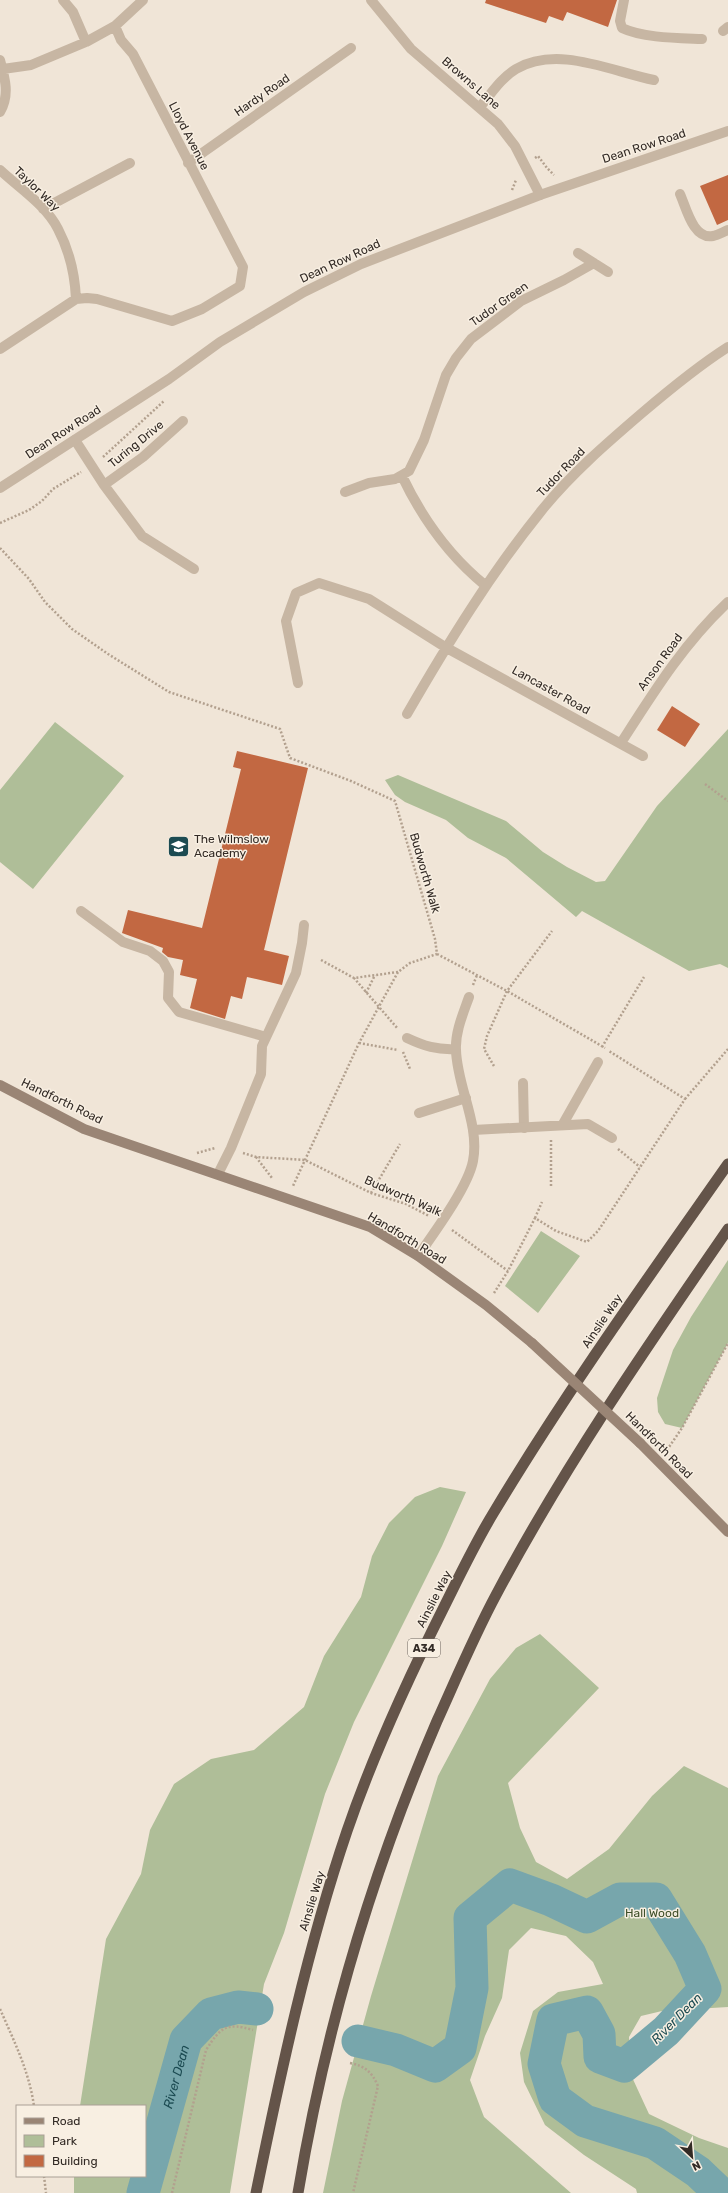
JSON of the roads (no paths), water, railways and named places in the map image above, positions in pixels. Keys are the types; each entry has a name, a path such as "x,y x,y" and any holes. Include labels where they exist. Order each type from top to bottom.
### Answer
{"highway":[{"name":"Ainslie Way","path":"256,2193 296,2004 321,1915 348,1829 384,1736 420,1655 492,1514 556,1413 728,1164"},
{"path":"298,2193 309,2131 361,1925 388,1842 458,1673 496,1596 588,1437 656,1333 728,1229"}],"main road":[{"name":"Handforth Road","path":"0,1085 84,1129 370,1227 418,1256 486,1305 532,1343 640,1443 728,1532"}],"street":[{"path":"63,0 73,12 86,42"},
{"path":"0,112 5,102 6,80 1,64 31,65 86,42 115,26 143,0"},
{"name":"Browns Lane","path":"372,0 411,48 498,124 515,146 540,195"},
{"path":"624,0 620,21 622,28 629,32 676,38 702,39"},
{"name":"Lloyd Avenue","path":"76,300 87,298 97,299 172,321 202,309 240,286 243,268 133,54 121,40 115,26"},
{"name":"Hardy Road","path":"188,163 351,48"},
{"path":"480,107 503,80 516,70 534,61 568,58 654,80"},
{"name":"Dean Row Road","path":"0,488 169,379 220,342 304,292 361,264 540,195 728,131"},
{"path":"43,209 130,163"},
{"name":"Taylor Way","path":"0,170 43,209 58,228 75,281 76,300"},
{"path":"680,194 696,230 704,235 712,236 728,230"},
{"path":"578,253 608,272"},
{"name":"Tudor Green","path":"402,476 409,471 414,461 446,375 456,358 471,339 521,301 580,272 594,263"},
{"path":"0,349 76,300"},
{"name":"Tudor Road","path":"407,714 446,647 486,586 543,509 601,449 656,401 728,347"},
{"name":"Turing Drive","path":"104,485 143,457 183,421"},
{"name":"Turing Drive","path":"75,440 104,485 142,536 194,569"},
{"path":"345,492 369,483 394,479 402,476 413,499 431,527 461,565 486,586"},
{"path":"298,683 286,621 296,593 320,583 369,599 446,647"},
{"name":"Anson Road","path":"621,743 668,670 708,621 728,602"},
{"name":"Lancaster Road","path":"446,647 643,756"},
{"path":"81,911 123,942 150,951 163,961 169,972 168,998 179,1012 266,1038"},
{"path":"218,1174 231,1148 261,1074 262,1046 296,973 304,925"},
{"path":"418,1256 441,1223 466,1180 473,1161 473,1130 456,1049 459,1028 469,997"},
{"path":"407,1038 424,1046 440,1050 456,1049"},
{"path":"563,1124 598,1062"},
{"path":"523,1083 524,1128"},
{"path":"419,1113 466,1098"},
{"path":"473,1130 524,1128 563,1124 588,1124 612,1138"}],"waterway":[{"name":"River Dean","path":"358,2041 396,2050 435,2066 460,2048 472,1988 470,1918 510,1885 551,1900 587,1917 620,1899 656,1899 690,1954 705,1989 666,2031 624,2066 600,2057 599,2034 587,2012 553,2020 544,2064 555,2099 585,2121 655,2143 698,2172 720,2193"},
{"name":"River Dean","path":"143,2193 186,2040 211,2014 238,2007 257,2009"}],"place":[{"name":"The Wilmslow Academy","path":"178,846"}],"park label":[{"name":"Hall Wood","path":"652,1913"}]}
